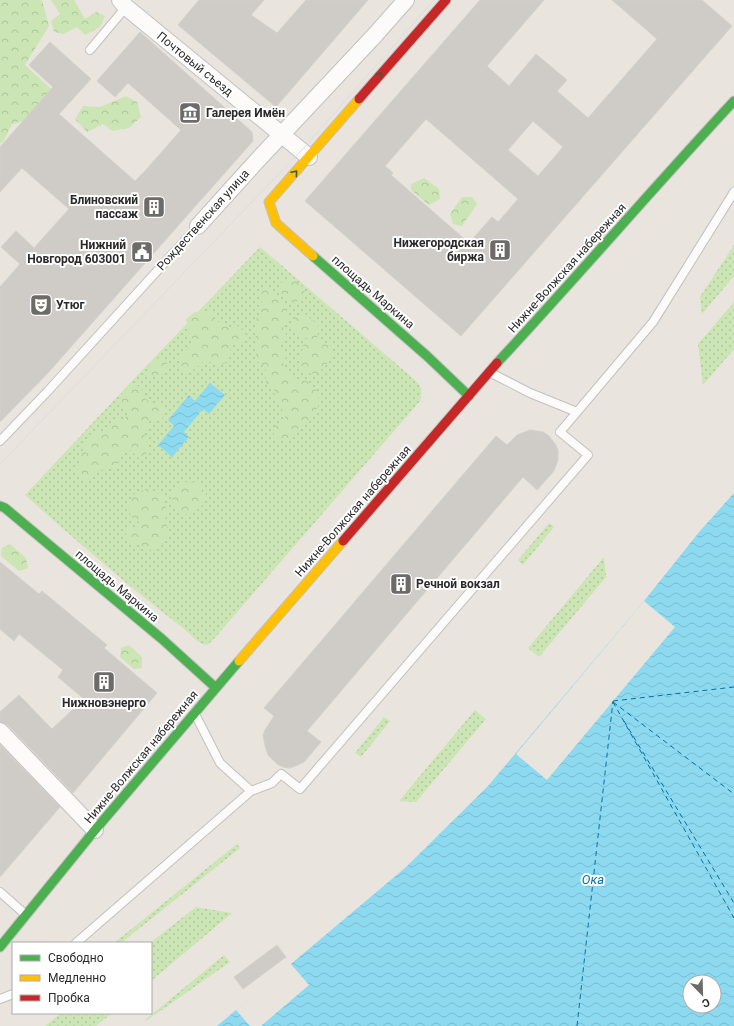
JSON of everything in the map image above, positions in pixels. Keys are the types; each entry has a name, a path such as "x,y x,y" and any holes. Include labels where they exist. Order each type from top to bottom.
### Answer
{"main road":[{"path":"309,157 446,0"},
{"name":"Нижне-Волжская набережная","path":"0,947 95,830 194,713 489,372 575,279 683,156 734,101"},
{"name":"площадь Маркина","path":"309,157 269,202 276,222 427,356 469,396"},
{"name":"площадь Маркина","path":"0,506 5,508 162,640 216,688"}],"street":[{"name":"Рождественская улица","path":"198,226 375,36 406,0"},
{"name":"Почтовый съезд","path":"123,4 309,157"},
{"path":"0,731 95,830"}],"lane":[{"path":"90,50 123,4"},
{"path":"77,942 251,791 272,783 281,774 300,789 588,455 560,432 653,322 734,192"},
{"name":"Рождественская улица","path":"0,440 52,386 198,226"},
{"path":"489,372 530,393 577,412"},
{"path":"194,713 220,763 251,791"},
{"path":"0,892 26,916"},
{"path":"0,999 12,994"}],"green space":[{"path":"0,0 42,0 49,26 25,65 64,101 30,119 12,124 3,142 0,143"},
{"path":"51,0 74,0 85,19 96,12 105,16 100,27 85,35 77,27 63,34 54,32 51,21 60,14"},
{"path":"126,96 137,102 141,117 129,128 112,131 103,124 87,132 75,119 83,106 100,107"},
{"path":"424,178 439,189 440,199 429,205 411,190 411,184"},
{"path":"462,197 472,197 477,204 462,226 453,224 450,214"},
{"path":"734,245 734,276 702,314 700,297"},
{"path":"260,247 415,380 420,386 421,396 420,401 207,645 197,640 142,596 25,495"},
{"path":"292,277 305,289 303,299 293,303 280,292 282,281"},
{"path":"260,288 267,288 284,303 288,318 282,326 287,332 279,344 286,357 283,363 293,380 305,380 316,389 320,402 312,419 295,431 285,442 274,437 274,427 286,420 282,411 283,404 275,401 274,389 266,383 266,370 256,360 255,321 264,306 257,294"},
{"path":"734,302 734,349 703,385 698,344"},
{"path":"195,312 211,313 215,320 229,328 240,326 246,332 243,341 231,346 229,360 220,366 205,360 195,369 185,373 179,368 179,358 194,340 190,336 186,319"},
{"path":"305,314 319,326 317,338 331,346 332,358 318,374 306,373 300,366 303,346 308,339 295,333 292,324 295,316"},
{"path":"157,358 166,361 168,368 158,378 148,375 147,366"},
{"path":"130,385 142,387 143,396 151,404 159,401 167,410 161,420 149,421 144,438 149,445 146,454 138,458 131,450 121,454 116,467 96,471 88,480 80,478 77,470 83,464 80,455 93,431 106,433 114,421 122,421 130,413 123,408 119,397"},
{"path":"180,482 196,482 206,493 202,506 189,515 177,513 171,495"},
{"path":"148,488 163,496 168,514 164,521 171,533 159,549 145,551 139,543 132,544 125,539 127,530 142,523 134,520 128,511 132,495"},
{"path":"549,523 554,527 523,565 518,560"},
{"path":"10,544 26,558 28,568 19,571 1,556 2,548"},
{"path":"604,557 606,577 539,657 528,648"},
{"path":"129,645 142,657 142,668 134,669 120,657 121,648"},
{"path":"475,710 486,719 416,802 399,801"},
{"path":"384,717 390,721 361,757 355,753"},
{"path":"237,844 240,848 122,942 115,942"},
{"path":"196,907 232,913 152,980 151,942"},
{"path":"224,955 230,962 146,1021 145,1020"},
{"path":"60,1014 111,1014 96,1026 45,1026"}],"water":[{"path":"210,383 225,395 209,414 203,409 184,432 189,437 172,457 158,445 174,426 168,420 189,395 195,401"},
{"name":"Ока","path":"734,493 734,1026 217,1026 405,868 488,786 644,601 700,531"}],"pier":[{"path":"644,601 675,627 547,780 516,754"},
{"path":"290,963 309,985 261,1026 250,1026 236,1010"}],"building":[{"path":"199,0 264,0 251,15 277,33 306,0 368,0 276,107 178,25"},
{"path":"480,0 544,0 487,66 509,86 536,54 567,80 557,91 588,118 657,39 612,0 702,0 732,26 461,336 305,201","holes":["426,119 518,199 498,222 492,217 469,243 391,175 393,173 385,166","533,121 563,147 538,176 508,150"]},
{"path":"140,32 252,132 253,141 47,374 0,422 0,287 20,264 1,247 16,231 34,248 69,209 22,168 0,192 0,147 53,87 29,65 50,42 91,79 59,114 135,181 181,130 128,83 115,97 97,81"},
{"name":"Речной вокзал","path":"530,430 543,432 549,436 556,445 558,450 558,460 554,471 537,490 523,477 307,731 321,742 304,762 289,768 277,764 268,755 263,735 274,716 264,708 496,436 507,445 517,435"},
{"name":"Нижновэнерго","path":"0,562 39,594 42,591 107,645 104,648 157,693 73,793 7,724 0,722 0,712 19,695 52,729 84,699 58,677 63,670 19,634 14,641 0,629"},
{"path":"0,745 60,807 0,877"},
{"path":"277,945 286,957 243,989 234,977"}],"ferry route":[{"path":"613,701 734,687"},
{"path":"577,1026 613,701"},
{"path":"613,702 734,918"},
{"path":"613,702 734,794"},
{"path":"624,721 734,903"}],"tram line":[{"path":"0,464 301,151 434,0"}],"traffic: fast":[{"path":"497,363 734,101"},
{"path":"313,256 427,356 469,396"},
{"path":"0,506 5,508 162,639 216,688"},
{"path":"0,947 95,830 239,661"}],"traffic: slow":[{"path":"313,256 276,223 269,202 359,99"},
{"path":"239,661 343,541"}],"traffic: jam":[{"path":"359,99 446,0"},
{"path":"343,541 497,363"}],"place":[{"name":"Галерея Имён","path":"190,113"},
{"name":"Блиновский пассаж","path":"154,207"},
{"name":"Нижегородская биржа","path":"500,250"},
{"name":"Нижний Новгород 603001","path":"142,252"},
{"name":"Утюг","path":"41,305"},
{"name":"Речной вокзал","path":"401,584"},
{"name":"Нижновэнерго","path":"104,682"}]}
